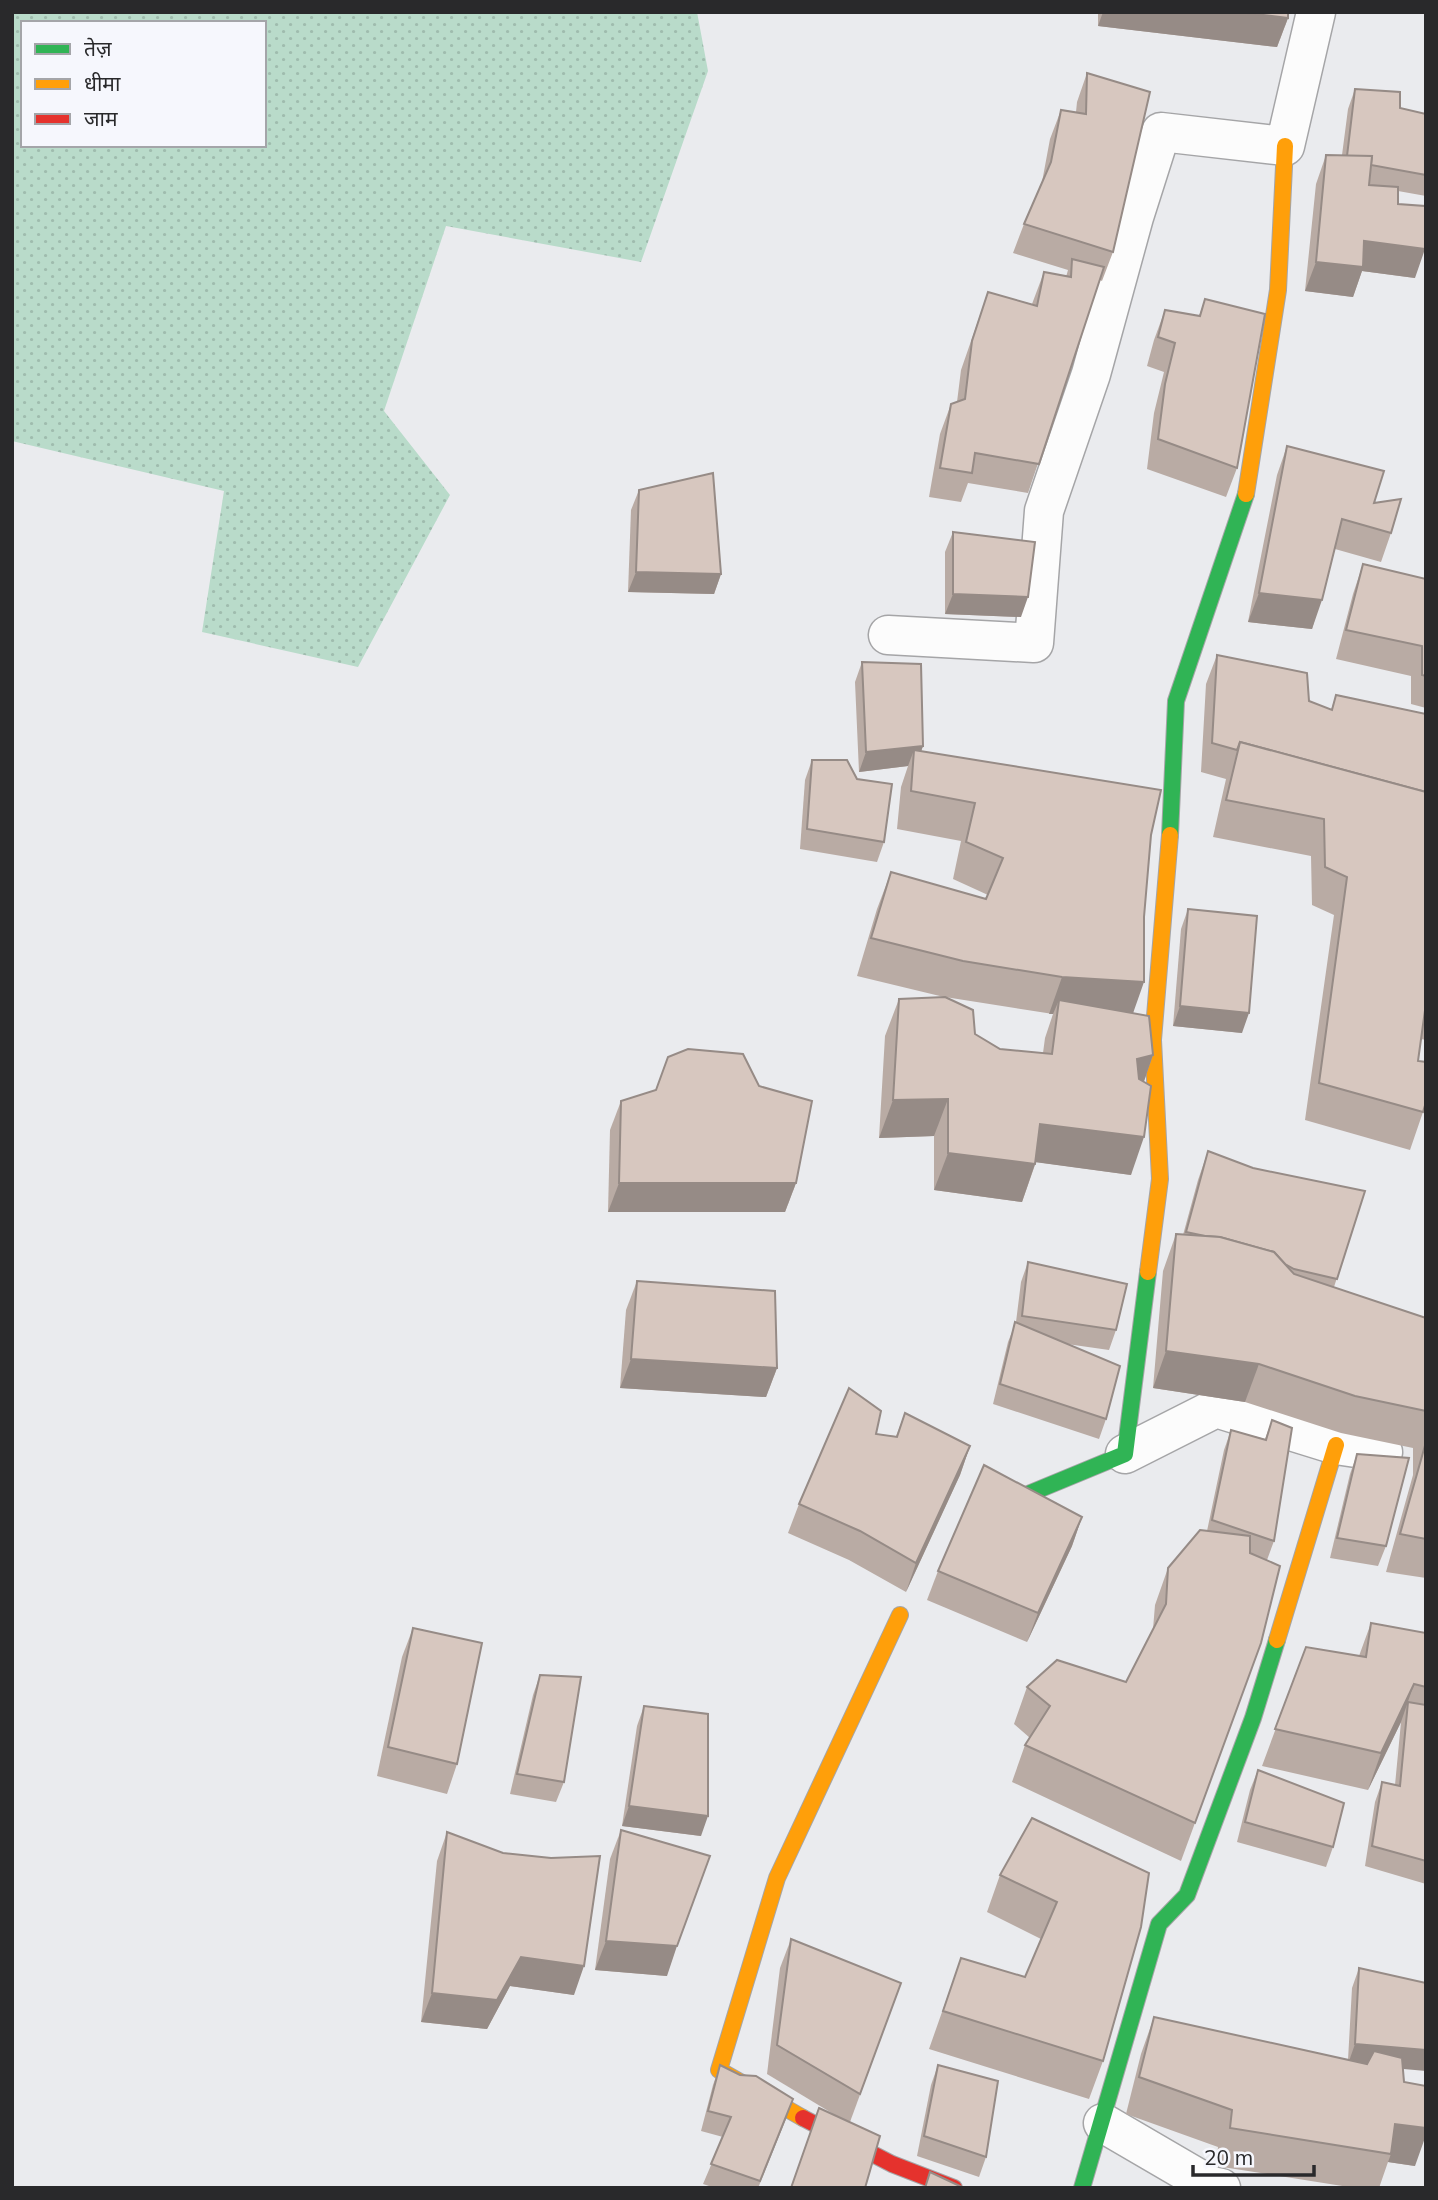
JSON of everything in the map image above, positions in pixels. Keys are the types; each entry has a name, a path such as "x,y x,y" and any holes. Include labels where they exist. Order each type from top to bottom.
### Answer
{"street":[{"path":"1125,1454 1160,1179 1153,1040 1171,825 1177,701 1244,504 1278,290 1286,146 1316,12"},
{"path":"888,635 1034,643 1044,511 1091,374 1134,217 1161,132 1286,146"},
{"path":"1021,1497 1125,1454 1216,1408 1336,1445 1383,1451"},
{"path":"1083,2188 1159,1924 1187,1895 1253,1718 1336,1445"},
{"path":"900,1615 777,1878 719,2070 871,2153 920,2177 954,2188"},
{"path":"1102,2123 1211,2186 1221,2188"}],"green space":[{"path":"12,12 697,12 708,71 641,262 446,226 384,411 450,495 358,667 202,632 224,491 12,441"}],"building":[{"path":"1239,12 1288,12 1288,18"},
{"path":"1087,73 1150,92 1113,252 1024,224 1051,162 1061,110 1086,114"},
{"path":"1355,89 1400,92 1400,108 1426,114 1426,175 1371,165 1372,156 1347,156"},
{"path":"1326,155 1372,156 1369,185 1398,187 1398,204 1425,206 1425,249 1364,241 1363,267 1316,262"},
{"path":"1072,259 1104,267 1039,464 975,453 972,473 940,468 951,404 965,399 972,341 988,292 1037,306 1044,272 1071,277"},
{"path":"1205,299 1265,314 1237,468 1158,439 1165,384 1175,343 1158,337 1165,310 1200,316"},
{"path":"1287,446 1384,471 1374,503 1401,499 1391,533 1342,519 1322,600 1259,593"},
{"path":"713,473 721,574 636,572 639,490"},
{"path":"953,532 1035,542 1028,597 953,594"},
{"path":"1363,564 1426,579 1426,676 1422,675 1422,646 1346,630"},
{"path":"1217,655 1307,673 1309,701 1332,710 1336,695 1426,714 1426,792 1240,742 1237,750 1212,743"},
{"path":"862,662 921,664 923,746 866,752"},
{"path":"1240,742 1426,792 1426,1003 1418,1061 1426,1062 1426,1102 1423,1112 1319,1083 1347,877 1325,867 1324,819 1226,800"},
{"path":"914,750 1161,790 1151,835 1144,917 1144,982 1062,977 963,961 871,938 891,872 986,899 1003,858 966,842 975,803 911,791"},
{"path":"812,760 847,760 857,779 892,784 884,842 807,829"},
{"path":"1188,909 1257,916 1249,1013 1180,1006"},
{"path":"945,997 973,1010 975,1034 1000,1049 1052,1054 1059,1000 1149,1016 1153,1055 1137,1059 1139,1079 1151,1086 1144,1137 1040,1124 1035,1164 948,1153 948,1099 893,1100 899,999"},
{"path":"688,1049 743,1054 759,1086 812,1101 796,1183 619,1183 621,1101 656,1090 668,1057"},
{"path":"1208,1151 1253,1168 1365,1191 1337,1279 1294,1269 1274,1252 1220,1237 1186,1232"},
{"path":"1176,1234 1220,1237 1274,1252 1294,1274 1426,1318 1426,1411 1355,1396 1259,1364 1166,1351"},
{"path":"1028,1262 1127,1284 1116,1330 1022,1316"},
{"path":"637,1281 775,1291 777,1368 631,1359"},
{"path":"1015,1322 1120,1366 1106,1419 1000,1384"},
{"path":"849,1388 881,1411 876,1434 897,1437 905,1413 970,1446 916,1563 860,1531 799,1504"},
{"path":"1272,1420 1292,1428 1274,1541 1212,1520 1231,1430 1266,1440"},
{"path":"1426,1442 1426,1539 1400,1534"},
{"path":"1357,1454 1409,1458 1386,1546 1337,1538"},
{"path":"984,1465 1082,1517 1038,1613 938,1571"},
{"path":"1200,1530 1250,1536 1250,1553 1280,1566 1261,1643 1195,1823 1025,1745 1050,1706 1027,1687 1057,1660 1126,1682 1166,1604 1168,1568"},
{"path":"1371,1623 1426,1633 1426,1687 1414,1684 1381,1753 1275,1729 1306,1647 1366,1657"},
{"path":"413,1628 482,1643 457,1764 388,1747"},
{"path":"540,1675 581,1677 564,1782 517,1774"},
{"path":"1408,1702 1426,1705 1426,1861 1372,1846 1382,1782 1400,1786"},
{"path":"644,1706 708,1714 708,1816 629,1806"},
{"path":"1258,1770 1344,1803 1333,1847 1245,1822"},
{"path":"1032,1818 1149,1873 1141,1927 1103,2061 943,2011 961,1958 1025,1977 1057,1902 1000,1875"},
{"path":"621,1830 710,1856 677,1946 606,1941"},
{"path":"447,1832 503,1853 551,1858 600,1856 584,1966 521,1957 497,2000 432,1993"},
{"path":"791,1939 901,1983 860,2094 777,2045"},
{"path":"1359,1968 1426,1983 1426,2050 1355,2044"},
{"path":"1154,2017 1367,2064 1374,2051 1402,2058 1404,2082 1426,2086 1426,2128 1395,2124 1391,2154 1230,2128 1232,2110 1139,2077"},
{"path":"720,2065 740,2075 756,2076 793,2099 760,2181 711,2164 731,2117 708,2111"},
{"path":"938,2065 998,2081 986,2157 924,2136"},
{"path":"819,2108 880,2136 865,2188 791,2188"},
{"path":"930,2172 964,2188 925,2188"}],"traffic: fast":[{"path":"1170,835 1176,701 1246,494"},
{"path":"1021,1497 1125,1454 1148,1272"},
{"path":"1082,2188 1159,1924 1187,1895 1253,1718 1277,1640"}],"traffic: slow":[{"path":"1246,494 1278,290 1285,146"},
{"path":"1148,1272 1160,1179 1153,1040 1170,835"},
{"path":"1277,1640 1336,1445"},
{"path":"803,2118 719,2070 777,1878 900,1615"}],"traffic: jam":[{"path":"803,2118 892,2164 954,2188"}]}
